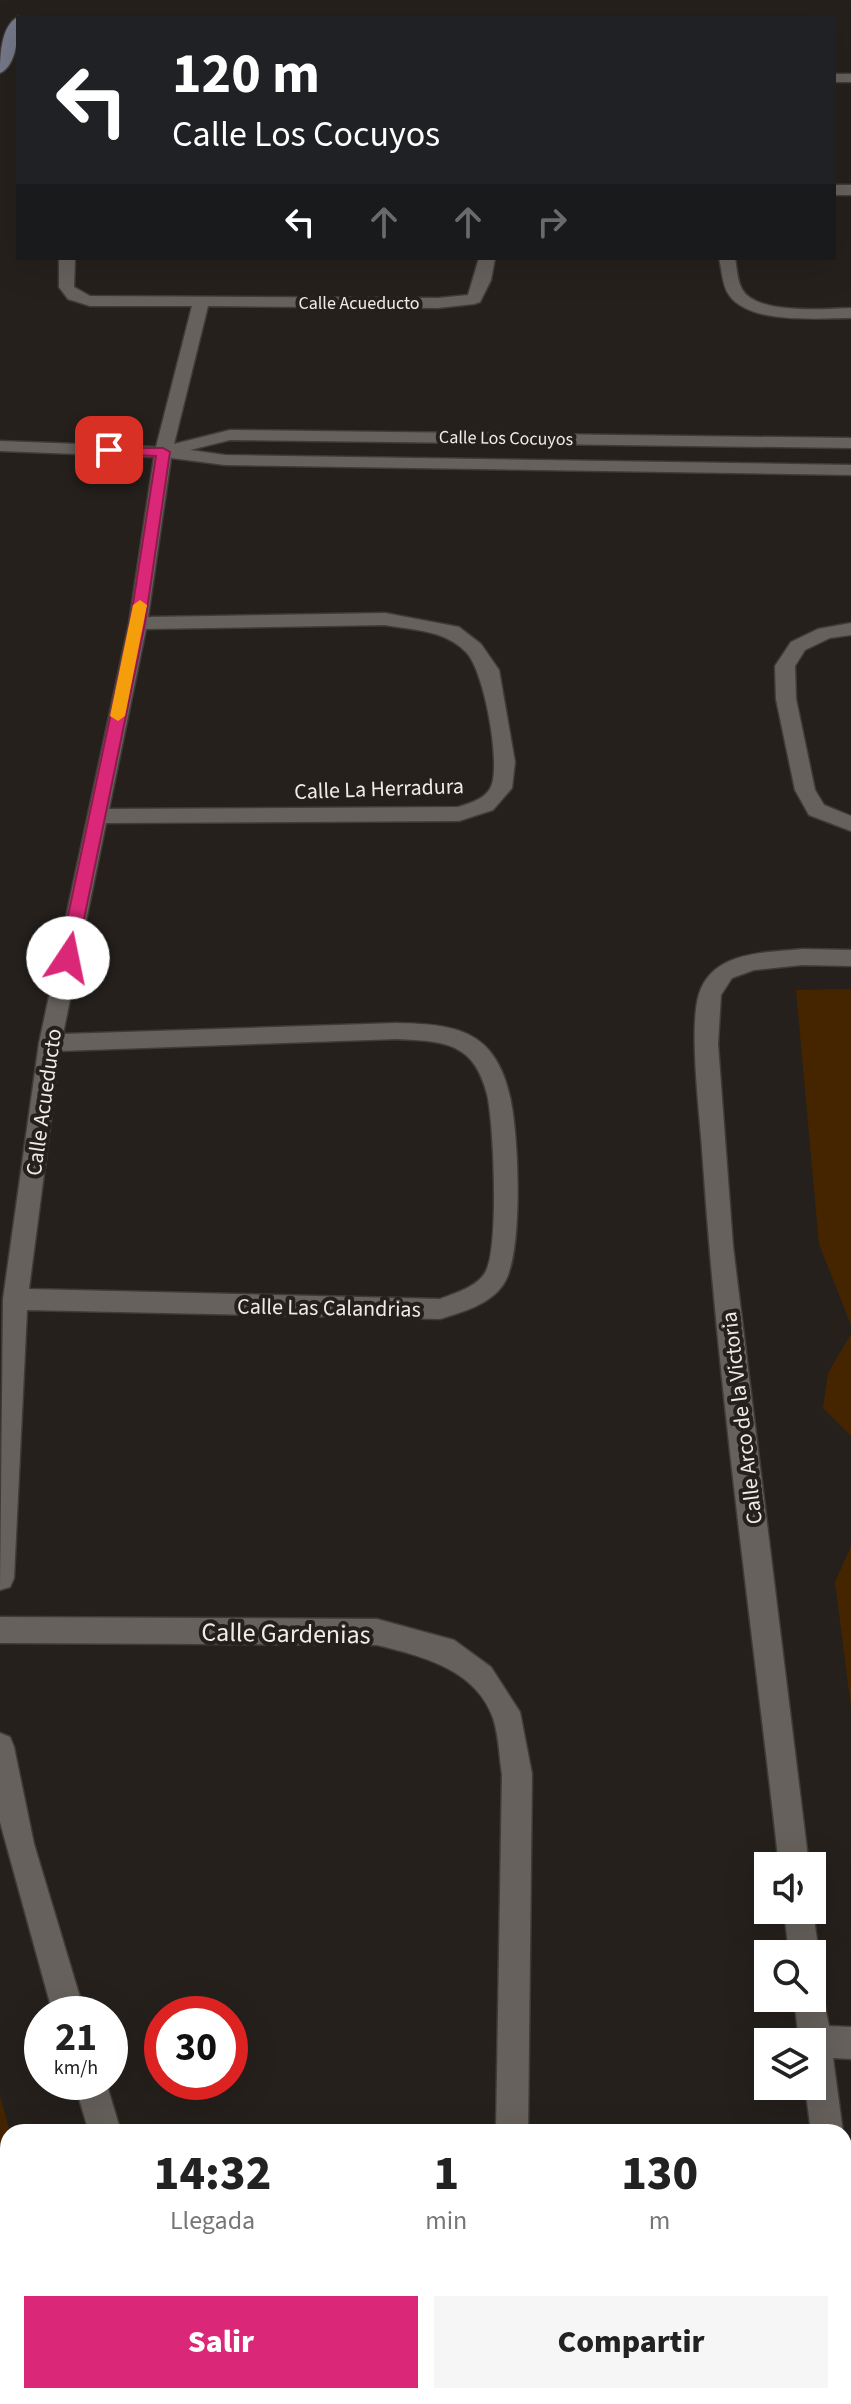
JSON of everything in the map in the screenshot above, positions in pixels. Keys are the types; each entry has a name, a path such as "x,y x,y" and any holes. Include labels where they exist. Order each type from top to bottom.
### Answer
{"street":[{"path":"0,69 16,27"},
{"name":"Calle Acueducto","path":"67,260 66,291 79,300 201,302 460,302 474,299 483,280 487,260"},
{"path":"727,260 734,292 742,301 759,308 786,312 851,313"},
{"name":"Calle Acueducto","path":"0,1578 15,1299 50,1043 138,623 163,452 201,302"},
{"name":"Calle Los Cocuyos","path":"163,452 230,435 851,443"},
{"name":"Calle Los Cocuyos","path":"0,446 163,452 225,460 851,470"},
{"name":"Calle La Herradura","path":"96,816 459,814 486,805 502,788 505,762 489,670 474,648 452,631 385,619 138,623"},
{"path":"851,629 825,633 798,646 785,666 786,699 805,790 816,810 851,824"},
{"name":"Calle Arco de la Victoria","path":"792,1852 721,1246 707,1044 710,995 724,972 752,962 802,957 851,958"},
{"name":"Calle Las Calandrias","path":"15,1299 440,1309 476,1296 498,1275 505,1249 500,1101 489,1065 471,1047 447,1034 397,1031 50,1043"},
{"name":"Calle Gardenias","path":"0,1630 377,1632 444,1649 481,1676 506,1712 517,1774 512,2124"},
{"path":"0,1747 19,1844 64,1996"},
{"path":"826,2042 851,2043"},
{"path":"95,2100 103,2124"},
{"path":"823,2100 826,2124"}],"shaded area":[{"path":"851,989 851,1325 819,1244 796,990"},
{"path":"851,1334 851,1436 823,1408 828,1373"},
{"path":"851,1546 851,1707 835,1582"},
{"path":"0,2096 8,2124 0,2124"}],"slow traffic":[{"path":"118,716 140,605"}],"route":[{"path":"68,958 138,623 163,452 109,450"}]}
